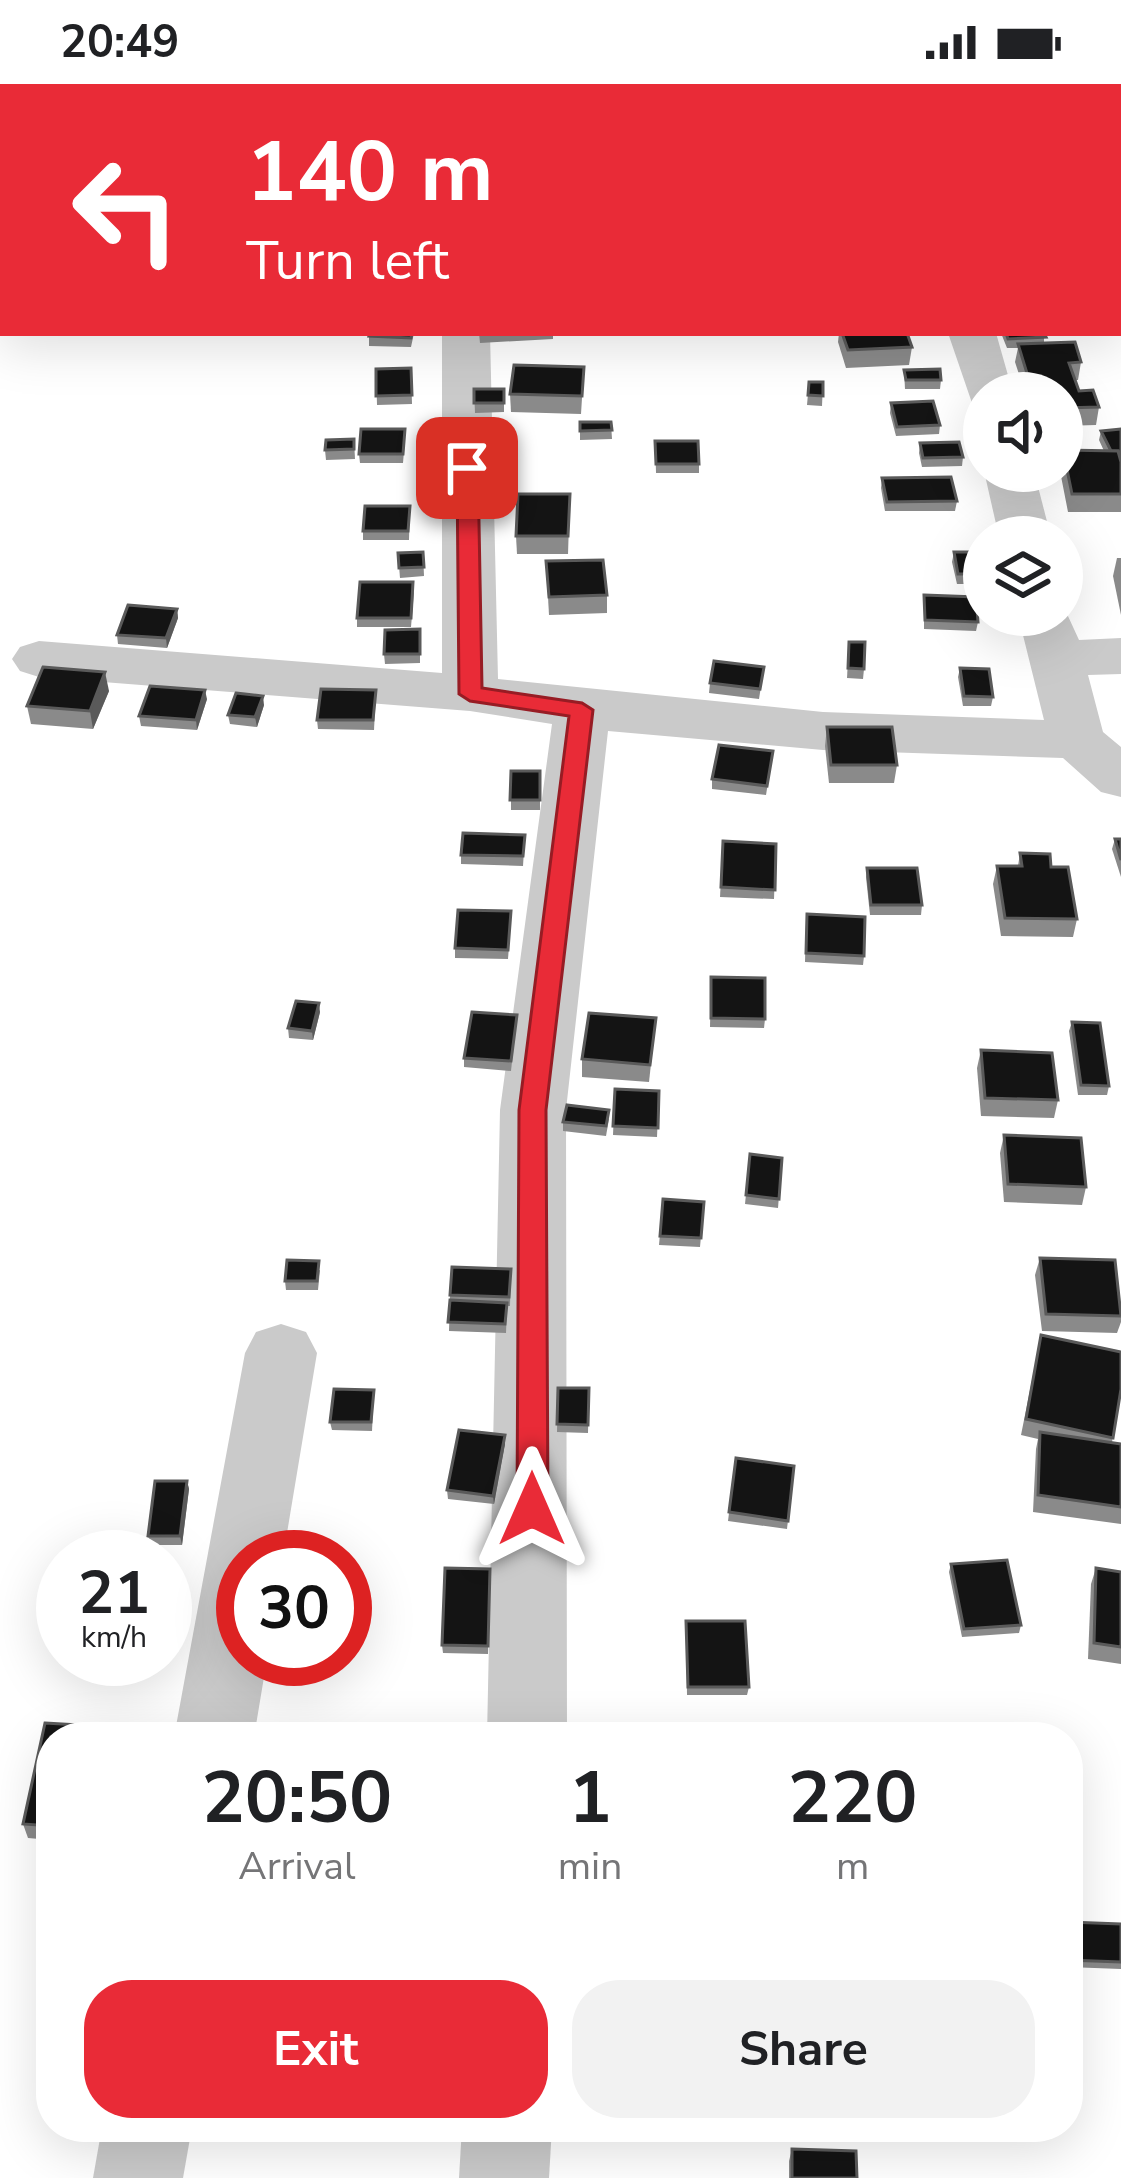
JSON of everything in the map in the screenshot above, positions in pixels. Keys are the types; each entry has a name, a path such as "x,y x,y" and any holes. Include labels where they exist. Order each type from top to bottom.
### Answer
{"street":[{"path":"466,336 470,694"},
{"path":"973,336 983,372"},
{"path":"1121,656 1052,636 1077,740 1121,778"},
{"path":"39,659 470,694 582,710 823,730 1077,740"},
{"path":"528,1722 532,1642 532,1110 582,710"},
{"path":"250,1530 281,1353"},
{"path":"217,1722 223,1686"},
{"path":"138,2178 144,2142"},
{"path":"504,2178 505,2142"}],"building":[{"path":"843,336 908,336 912,347 848,350"},
{"path":"1075,342 1081,362 1069,363 1072,372 1027,372 1018,344"},
{"path":"514,365 584,367 582,396 510,394"},
{"path":"411,368 412,395 376,396 376,369"},
{"path":"940,369 941,380 906,380 904,370"},
{"path":"809,382 823,382 823,396 808,395"},
{"path":"474,389 504,389 504,403 474,403"},
{"path":"1093,390 1099,407 1083,407 1083,391"},
{"path":"933,401 940,425 897,427 891,403"},
{"path":"580,422 611,422 612,430 580,431"},
{"path":"361,429 405,429 403,454 359,454"},
{"path":"1121,429 1119,455 1111,451 1101,431"},
{"path":"354,439 354,449 325,450 326,440"},
{"path":"655,441 698,441 699,464 656,464"},
{"path":"959,442 963,457 923,458 920,443"},
{"path":"1083,450 1118,451 1121,494 1072,494 1083,492"},
{"path":"951,477 957,501 887,502 882,478"},
{"path":"518,494 570,494 568,536 516,536"},
{"path":"365,506 410,506 408,531 363,531"},
{"path":"423,552 424,567 399,568 398,553"},
{"path":"954,552 963,552 963,574 958,574"},
{"path":"603,560 607,595 549,597 546,561"},
{"path":"360,582 413,582 411,618 357,618"},
{"path":"924,595 963,596 963,621 925,620"},
{"path":"128,605 177,609 166,638 117,635"},
{"path":"420,629 420,654 384,654 385,630"},
{"path":"849,642 865,642 864,669 848,668"},
{"path":"714,661 764,667 760,689 710,683"},
{"path":"43,667 105,672 90,711 27,706"},
{"path":"960,668 989,669 993,697 964,696"},
{"path":"150,686 205,690 196,720 139,716"},
{"path":"321,689 376,690 373,720 317,720"},
{"path":"236,693 263,696 255,717 228,715"},
{"path":"827,727 892,727 897,765 831,765"},
{"path":"719,745 773,751 767,786 712,779"},
{"path":"511,771 540,771 540,800 510,800"},
{"path":"463,833 525,835 523,856 461,855"},
{"path":"723,841 776,844 775,890 721,887"},
{"path":"1020,853 1050,854 1051,867 1068,867 1077,919 1005,918 997,866 1022,866"},
{"path":"867,868 917,868 922,905 871,905"},
{"path":"458,910 511,911 508,950 455,948"},
{"path":"807,914 865,917 864,956 806,953"},
{"path":"711,977 765,978 765,1019 711,1018"},
{"path":"296,1001 319,1003 312,1031 288,1028"},
{"path":"472,1012 517,1015 511,1061 464,1058"},
{"path":"589,1013 656,1018 650,1065 582,1059"},
{"path":"1072,1022 1100,1023 1109,1086 1081,1085"},
{"path":"981,1050 1052,1053 1058,1100 985,1098"},
{"path":"615,1089 659,1091 658,1128 613,1126"},
{"path":"567,1105 609,1110 606,1126 563,1122"},
{"path":"1004,1135 1081,1138 1086,1187 1008,1184"},
{"path":"750,1154 782,1158 779,1199 746,1195"},
{"path":"663,1199 704,1202 701,1238 660,1236"},
{"path":"1040,1258 1115,1260 1121,1316 1046,1314"},
{"path":"287,1260 319,1261 317,1281 285,1281"},
{"path":"452,1267 511,1269 509,1297 450,1295"},
{"path":"450,1300 507,1303 505,1324 448,1322"},
{"path":"1041,1335 1121,1352 1113,1438 1026,1419"},
{"path":"558,1388 589,1388 588,1425 557,1424"},
{"path":"334,1389 374,1390 371,1422 330,1422"},
{"path":"459,1430 505,1435 493,1496 447,1490"},
{"path":"1040,1432 1121,1444 1121,1507 1038,1495"},
{"path":"736,1458 794,1466 788,1521 729,1512"},
{"path":"155,1481 187,1481 181,1530 149,1530"},
{"path":"1007,1560 1021,1625 964,1629 951,1564"},
{"path":"445,1568 490,1569 488,1646 442,1645"},
{"path":"1096,1568 1121,1572 1121,1647 1094,1643"},
{"path":"686,1621 745,1621 749,1687 688,1687"},
{"path":"36,1764 36,1825 23,1824"},
{"path":"1083,1923 1121,1924 1121,1962 1083,1961"},
{"path":"792,2149 856,2151 857,2178 792,2178"}],"route":[{"path":"467,468 470,694 582,710 532,1110 532,1509"}]}
